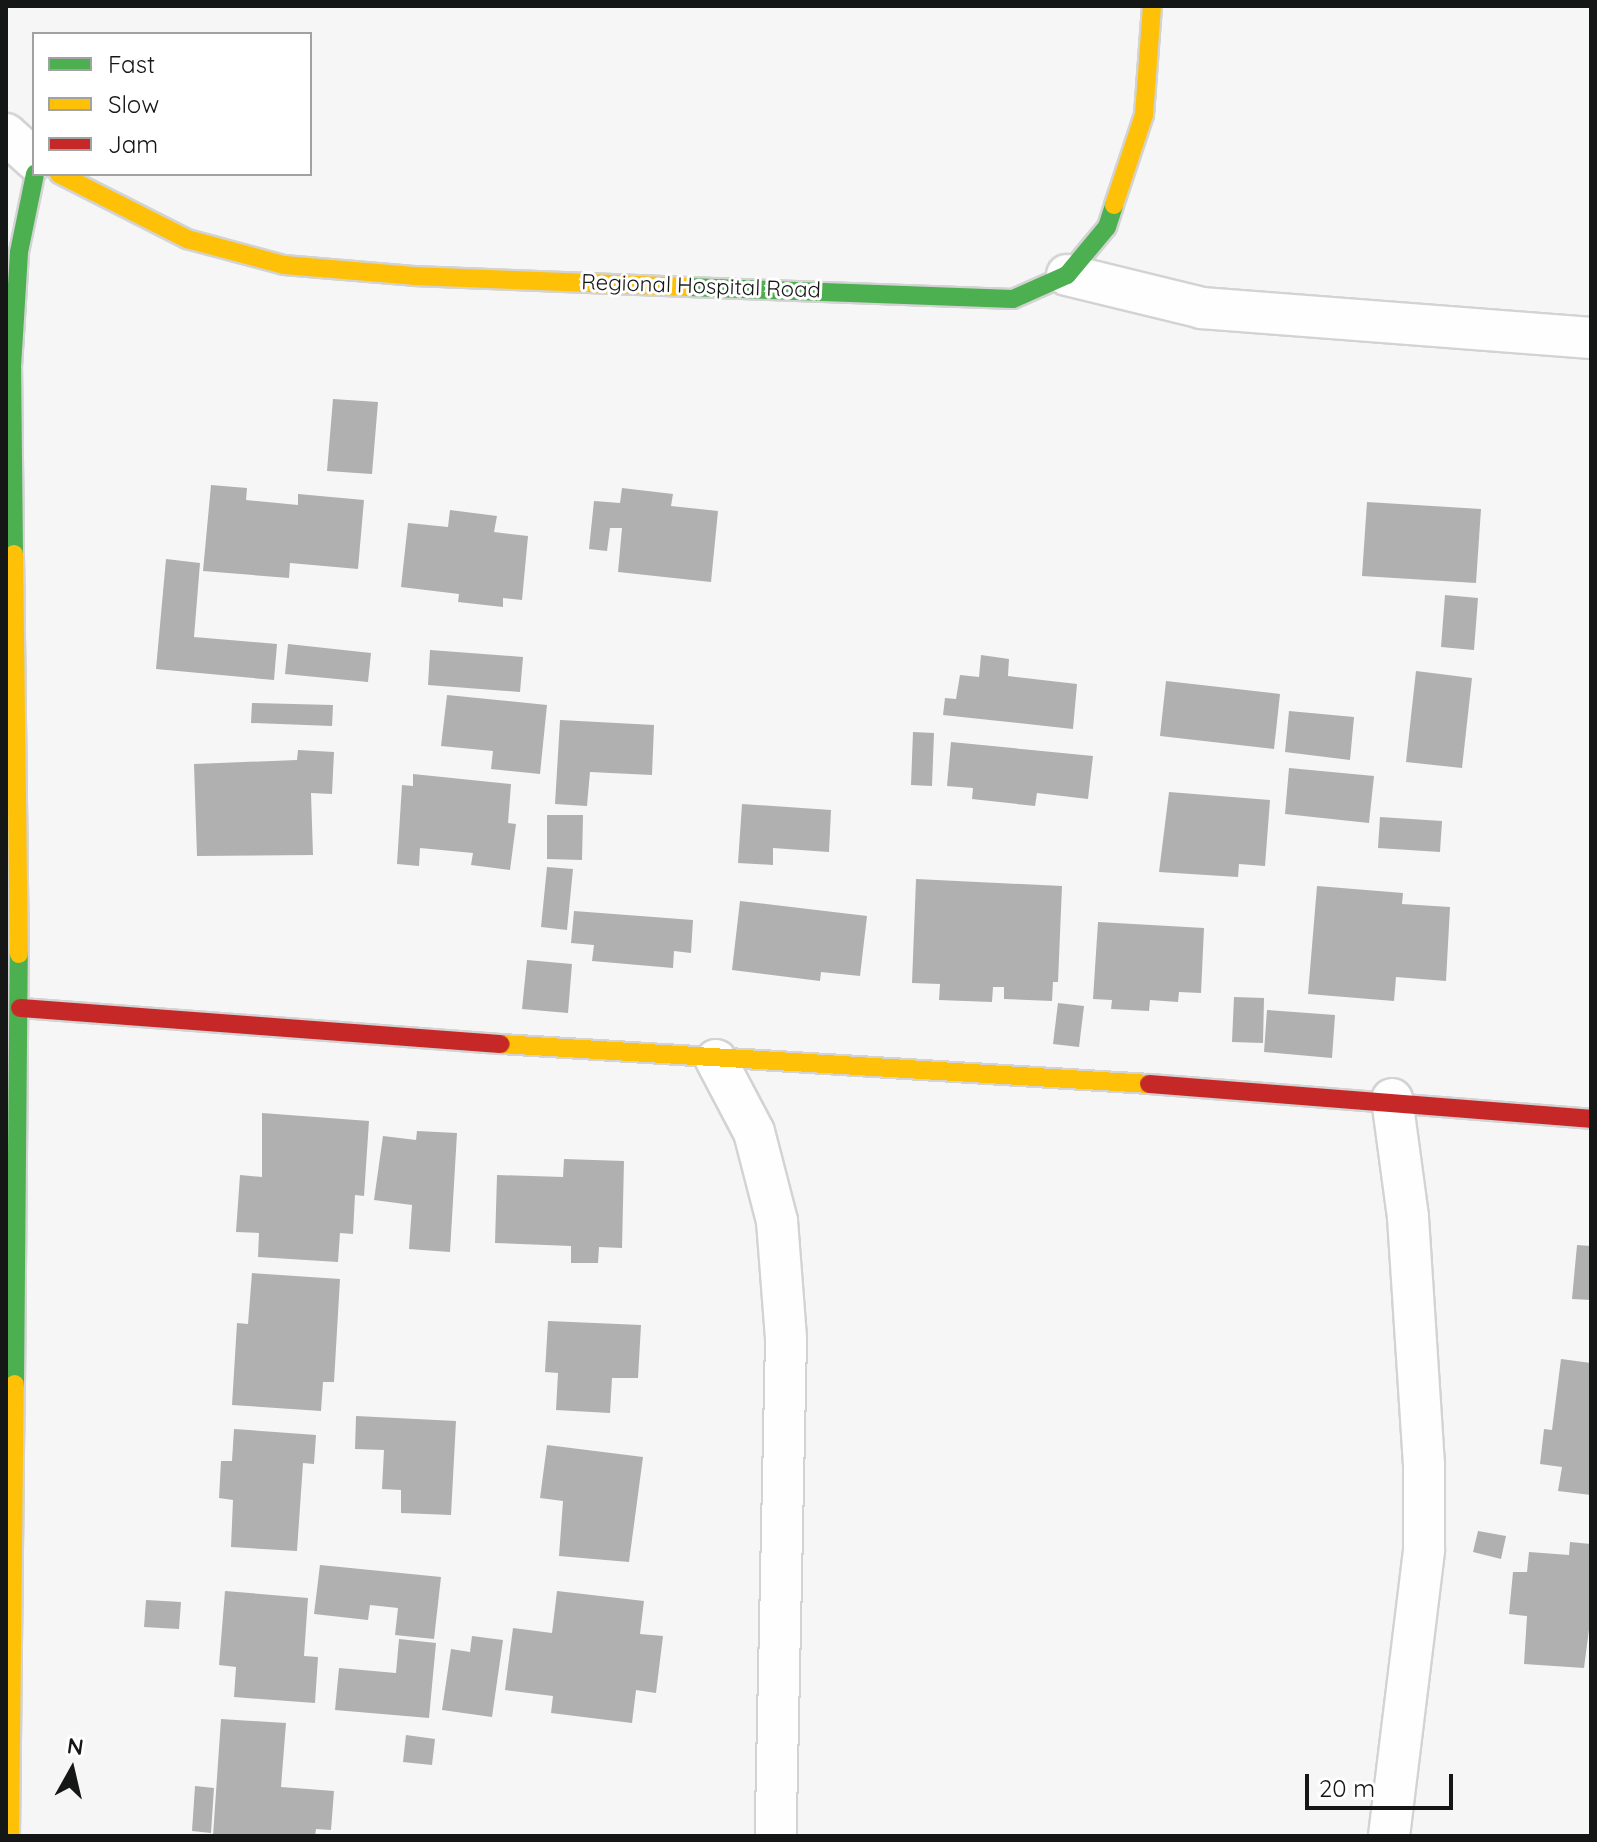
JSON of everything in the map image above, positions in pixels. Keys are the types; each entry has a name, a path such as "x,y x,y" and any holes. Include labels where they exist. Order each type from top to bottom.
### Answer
{"street":[{"name":"Regional Hospital Road","path":"63,176 187,239 284,265 414,276 1013,299 1067,275 1107,227 1144,115 1152,6"},
{"path":"6,134 32,157"},
{"path":"10,1836 20,1008 12,367 19,252 35,176"},
{"path":"1067,275 1202,308 1591,338"},
{"path":"20,1008 716,1060 1001,1072 1392,1099 1591,1119"},
{"path":"716,1060 754,1132 778,1236 786,1339 776,1836"},
{"path":"1389,1836 1424,1535 1408,1217 1392,1099"}],"building":[{"path":"333,399 378,402 372,474 327,471"},
{"path":"211,485 247,488 246,500 298,505 298,494 364,500 358,569 290,563 289,578 203,571"},
{"path":"622,488 673,494 671,506 718,511 711,582 618,572 622,528 610,528 607,551 589,549 594,501 620,503"},
{"path":"1367,502 1481,509 1476,583 1362,576"},
{"path":"450,510 497,516 494,532 528,536 522,600 503,598 503,607 458,602 459,594 401,587 408,523 448,527"},
{"path":"166,559 200,563 194,637 277,644 274,680 156,669"},
{"path":"1445,595 1478,598 1474,650 1441,647"},
{"path":"288,644 371,653 368,682 285,674"},
{"path":"430,650 523,657 520,692 428,685"},
{"path":"981,655 1009,659 1008,676 1077,684 1073,729 943,715 945,698 956,699 960,675 979,677"},
{"path":"1416,671 1472,678 1462,768 1406,762"},
{"path":"1166,681 1280,694 1274,749 1160,736"},
{"path":"447,695 547,705 540,774 491,769 493,751 441,746"},
{"path":"252,703 333,705 332,726 251,723"},
{"path":"1289,711 1354,717 1350,760 1285,752"},
{"path":"560,720 654,725 652,775 590,772 587,806 555,804"},
{"path":"913,732 934,733 932,786 911,785"},
{"path":"951,742 1093,756 1088,799 1037,793 1035,806 972,799 973,788 947,786"},
{"path":"298,750 334,752 332,794 311,793 313,855 197,856 194,764 297,760"},
{"path":"1289,768 1374,776 1369,823 1285,814"},
{"path":"413,774 511,784 508,823 516,824 510,870 471,865 473,853 420,848 419,866 397,864 402,785 413,786"},
{"path":"1169,792 1270,800 1265,866 1239,864 1238,877 1159,872"},
{"path":"742,804 831,810 829,852 773,848 773,865 738,863"},
{"path":"547,815 583,815 582,860 547,859"},
{"path":"1380,817 1442,821 1440,852 1378,848"},
{"path":"547,867 573,869 567,930 541,927"},
{"path":"916,879 1062,886 1058,982 1053,982 1052,1001 1004,999 1004,987 993,987 992,1002 939,1000 940,984 912,983"},
{"path":"1317,886 1403,893 1402,904 1450,907 1446,981 1396,977 1394,1001 1308,994"},
{"path":"740,901 867,916 860,976 821,972 820,981 732,970"},
{"path":"574,911 693,920 691,953 674,951 673,968 592,961 594,945 571,943"},
{"path":"1098,922 1204,928 1201,993 1179,992 1178,1002 1150,1000 1149,1011 1111,1009 1112,1000 1093,999"},
{"path":"527,960 572,964 568,1013 522,1009"},
{"path":"1234,997 1264,998 1263,1043 1232,1042"},
{"path":"1058,1003 1084,1006 1079,1047 1053,1044"},
{"path":"1267,1010 1335,1015 1332,1058 1264,1052"},
{"path":"262,1113 369,1121 364,1196 355,1195 353,1234 340,1233 338,1262 258,1257 259,1233 236,1232 240,1175 262,1177"},
{"path":"417,1131 457,1133 450,1252 409,1249 412,1205 374,1200 383,1136 416,1140"},
{"path":"564,1159 624,1161 622,1248 599,1247 598,1263 571,1263 571,1246 495,1243 497,1175 563,1177"},
{"path":"1577,1245 1591,1246 1591,1300 1572,1299"},
{"path":"252,1273 340,1279 334,1382 323,1382 321,1411 232,1405 237,1323 248,1324"},
{"path":"548,1321 641,1325 638,1378 612,1378 610,1413 556,1410 558,1373 545,1372"},
{"path":"1561,1359 1591,1363 1591,1495 1558,1491 1562,1467 1540,1464 1544,1429 1552,1430"},
{"path":"356,1416 456,1421 451,1515 401,1513 401,1490 382,1489 384,1450 355,1449"},
{"path":"234,1429 316,1435 314,1464 303,1463 297,1551 231,1547 233,1500 219,1498 221,1461 232,1461"},
{"path":"547,1445 643,1457 629,1562 559,1556 563,1501 540,1498"},
{"path":"1478,1531 1506,1536 1501,1559 1473,1552"},
{"path":"1570,1542 1591,1544 1591,1614 1584,1668 1524,1664 1527,1616 1509,1614 1513,1572 1527,1572 1529,1552 1569,1555"},
{"path":"320,1565 441,1577 434,1639 395,1635 398,1608 370,1605 368,1620 314,1614"},
{"path":"225,1591 308,1598 304,1656 318,1657 315,1703 234,1697 236,1667 219,1665"},
{"path":"557,1591 644,1601 640,1634 663,1636 656,1693 636,1690 632,1723 551,1713 553,1696 505,1690 513,1628 552,1633"},
{"path":"146,1600 181,1602 179,1629 144,1627"},
{"path":"472,1636 503,1640 492,1717 442,1710 451,1649 470,1652"},
{"path":"399,1639 436,1643 429,1718 335,1710 339,1668 396,1673"},
{"path":"221,1719 286,1723 281,1787 334,1791 331,1830 316,1829 315,1836 213,1836"},
{"path":"406,1735 435,1739 432,1765 403,1762"},
{"path":"195,1786 214,1788 211,1833 192,1831"}],"traffic: fast":[{"path":"14,554 12,367 19,252 35,176"},
{"path":"688,287 1013,299 1067,275 1107,227 1114,205"},
{"path":"15,1384 19,954"}],"traffic: slow":[{"path":"1114,205 1144,115 1152,6"},
{"path":"63,176 187,239 284,265 414,276 688,287"},
{"path":"14,554 19,954"},
{"path":"501,1044 1149,1084"},
{"path":"10,1836 15,1384"}],"traffic: jam":[{"path":"20,1008 501,1044"},
{"path":"1149,1084 1591,1119"}]}
